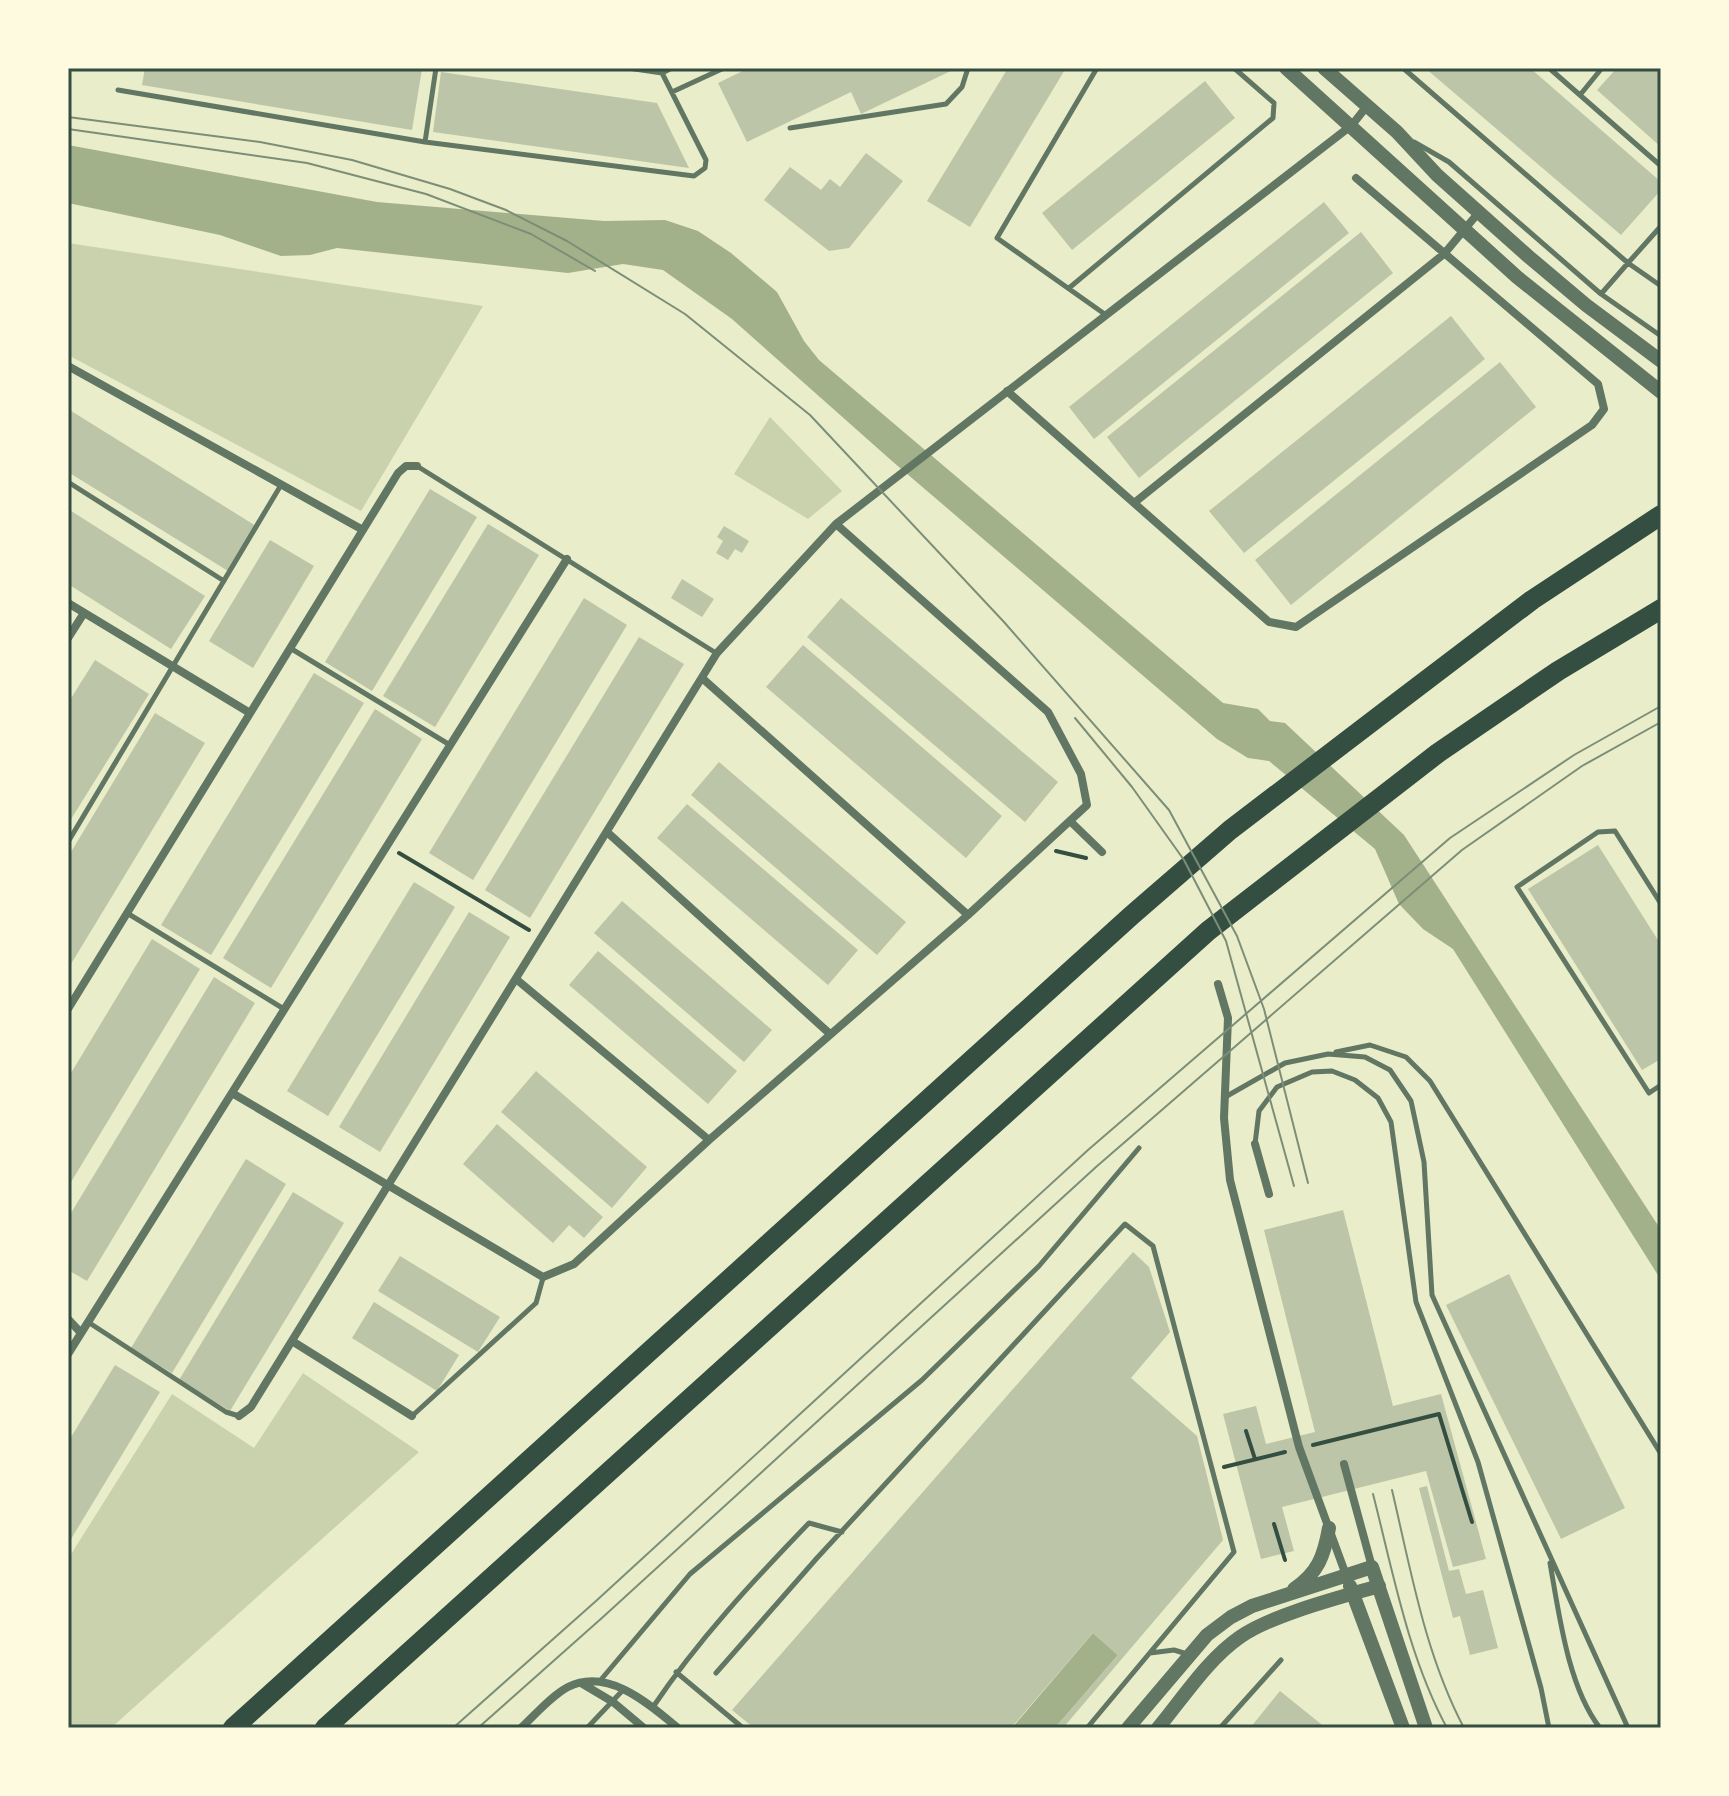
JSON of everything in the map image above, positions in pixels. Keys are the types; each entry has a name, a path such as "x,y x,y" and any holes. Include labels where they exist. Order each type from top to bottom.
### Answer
{"highway":[{"path":"233,1728 1132,915 1230,830 1532,600 1661,515"},
{"path":"325,1728 1208,931 1438,753 1558,671 1661,609"}],"street":[{"path":"1286,68 1464,230 1570,321 1661,392"},
{"path":"1324,68 1397,132 1437,175 1586,305 1661,361"},
{"path":"239,1416 251,1407 717,653 836,524 1352,125 1367,106"},
{"path":"1007,391 1269,622 1296,627 1592,425 1604,409 1598,384 1356,178"},
{"path":"1134,503 1444,254 1479,211"},
{"path":"68,366 363,530"},
{"path":"68,1009 398,473 406,466 417,466"},
{"path":"232,1093 543,1277 574,1264 709,1140 968,915 1087,805 1081,774 1048,712 836,524"},
{"path":"68,1354 567,559"},
{"path":"68,603 250,713"},
{"path":"68,638 84,613"},
{"path":"702,678 968,915"},
{"path":"1070,821 1102,852"},
{"path":"607,832 830,1034"},
{"path":"516,979 709,1140"},
{"path":"1218,984 1228,1018 1225,1147 1230,1180 1299,1447 1403,1728"},
{"path":"1255,1144 1269,1194"},
{"path":"68,1319 81,1333"},
{"path":"292,1341 412,1416"},
{"path":"1344,1464 1372,1567 1426,1728"},
{"path":"1283,1596 1316,1570 1324,1557 1329,1528"},
{"path":"1128,1728 1207,1635 1231,1617 1252,1606 1372,1567"},
{"path":"1158,1728 1223,1651 1242,1635 1271,1621 1379,1586"},
{"path":"581,1682 613,1702 644,1728"},
{"path":"521,1728 565,1688 581,1682 599,1682 624,1689 678,1728"}],"lane":[{"path":"425,142 436,68"},
{"path":"628,68 662,73 672,68"},
{"path":"672,92 724,68"},
{"path":"790,128 946,104 962,87 968,68"},
{"path":"1097,68 997,238 1106,315"},
{"path":"1069,288 1273,118 1274,103 1234,68"},
{"path":"1403,68 1628,263 1661,286"},
{"path":"1549,68 1661,166"},
{"path":"1580,95 1602,68"},
{"path":"118,90 425,142 692,177 702,171 706,160 662,73"},
{"path":"1397,132 1449,162 1601,294 1661,336"},
{"path":"1601,294 1661,226"},
{"path":"417,466 717,653"},
{"path":"68,482 224,581"},
{"path":"68,842 282,484"},
{"path":"290,648 450,745"},
{"path":"1661,904 1615,831 1598,832 1517,887 1649,1093 1661,1085"},
{"path":"127,913 285,1009"},
{"path":"1227,1096 1285,1063 1370,1045 1406,1057 1430,1081 1661,1454"},
{"path":"1328,1054 1365,1057 1390,1070 1411,1101 1424,1162 1432,1295 1628,1728"},
{"path":"1255,1144 1259,1111 1277,1087 1312,1072 1332,1071 1355,1080 1378,1098 1391,1122 1416,1302 1478,1462 1541,1688 1549,1728"},
{"path":"599,1682 690,1574 922,1380 1039,1266 1139,1148"},
{"path":"716,1673 1125,1224 1153,1246 1234,1552 1087,1728"},
{"path":"412,1416 536,1303 543,1277"},
{"path":"88,1322 226,1412 239,1416"},
{"path":"653,1707 676,1672 736,1599 809,1523 842,1532"},
{"path":"1548,1554 1564,1643 1589,1714 1600,1728"},
{"path":"1149,1653 1174,1650 1190,1654"},
{"path":"1220,1728 1281,1660"},
{"path":"676,1672 743,1728"},
{"path":"587,1728 624,1689"}],"path":[{"path":"387,846 541,937"},
{"path":"1042,847 1086,858"},
{"path":"1299,1448 1439,1414 1472,1522"},
{"path":"1252,1440 1246,1431 1255,1459"},
{"path":"1218,1468 1285,1452"},
{"path":"1274,1524 1285,1560"}],"shaded area":[{"path":"68,145 377,202 604,221 665,220 698,231 731,253 777,292 804,341 819,360 1223,703 1258,709 1270,721 1285,723 1404,835 1661,1230 1661,1280 1453,949 1423,929 1399,904 1375,849 1269,761 1248,758 1217,739 892,461 732,319 663,270 623,264 568,273 337,248 310,255 281,256 220,235 68,203"},
{"path":"68,243 483,306 361,511 68,355"},
{"path":"770,417 842,491 808,519 734,474"},
{"path":"303,1373 419,1452 111,1728 68,1728 68,1559 172,1394 254,1448"},
{"path":"1093,1633 1118,1655 1055,1728 1012,1728"}],"building":[{"path":"145,68 422,69 412,130 142,85"},
{"path":"749,68 957,68 861,114 851,92 747,142 718,83"},
{"path":"1008,68 1066,68 970,227 927,201"},
{"path":"1425,68 1530,68 1661,182 1661,190 1621,235"},
{"path":"1617,68 1661,68 1661,147 1597,90"},
{"path":"441,72 657,103 689,168 433,132"},
{"path":"1205,81 1235,118 1072,250 1042,213"},
{"path":"866,153 903,181 849,248 829,251 764,200 790,167 821,190 830,179 840,187"},
{"path":"1324,202 1349,233 1094,439 1069,407"},
{"path":"1361,232 1393,273 1139,478 1107,437"},
{"path":"1451,316 1485,359 1244,553 1209,511"},
{"path":"1500,362 1536,407 1291,605 1255,560"},
{"path":"68,409 256,526 228,571 68,472"},
{"path":"430,489 477,517 372,691 325,662"},
{"path":"68,509 205,596 171,649 68,584"},
{"path":"488,524 539,555 435,727 383,696"},
{"path":"724,526 749,541 742,553 735,549 728,560 716,553 723,541 717,537"},
{"path":"270,540 314,566 253,668 209,641"},
{"path":"682,579 714,599 702,617 671,598"},
{"path":"584,598 627,625 473,880 429,853"},
{"path":"841,598 1058,782 1025,822 807,637"},
{"path":"639,637 684,664 530,918 485,890"},
{"path":"803,645 1002,816 966,858 766,687"},
{"path":"95,660 149,694 68,824 68,703"},
{"path":"314,673 364,703 211,955 161,925"},
{"path":"375,709 422,739 271,988 223,958"},
{"path":"155,713 205,743 71,964 68,962 68,857"},
{"path":"719,762 906,922 877,955 691,795"},
{"path":"687,804 858,950 828,985 657,838"},
{"path":"1598,845 1661,945 1661,1059 1642,1070 1528,889"},
{"path":"414,882 455,907 328,1116 287,1091"},
{"path":"622,901 772,1030 744,1062 594,933"},
{"path":"469,912 510,937 380,1152 339,1127"},
{"path":"152,939 200,969 68,1187 68,1078"},
{"path":"598,951 737,1071 708,1104 569,985"},
{"path":"214,977 255,1003 87,1281 68,1270 68,1218"},
{"path":"536,1071 647,1167 612,1208 501,1112"},
{"path":"497,1124 603,1217 584,1238 569,1225 553,1243 463,1164"},
{"path":"246,1159 286,1184 172,1373 131,1348"},
{"path":"293,1192 344,1223 230,1411 179,1380"},
{"path":"1343,1210 1393,1406 1441,1394 1486,1559 1453,1567 1426,1471 1282,1507 1294,1551 1261,1559 1223,1414 1256,1406 1266,1444 1315,1432 1264,1230"},
{"path":"1133,1252 1149,1267 1170,1332 1131,1378 1197,1436 1223,1540 1063,1728 1055,1728 1118,1655 1093,1633 1011,1728 754,1728 732,1710"},
{"path":"400,1256 500,1317 478,1352 378,1291"},
{"path":"1509,1274 1625,1508 1561,1539 1446,1305"},
{"path":"374,1302 459,1355 437,1391 352,1338"},
{"path":"115,1365 160,1392 68,1544 68,1442"},
{"path":"1427,1486 1449,1571 1459,1569 1466,1594 1483,1590 1498,1648 1470,1655 1460,1616 1453,1618 1419,1488"},
{"path":"1280,1691 1326,1728 1250,1728"}],"tram line":[{"path":"68,117 260,142 352,160 450,189 506,210 567,241 685,314 810,415 1004,622 1169,810 1237,936 1264,1009 1308,1183"},
{"path":"68,129 307,163 426,194 531,234 595,271"},
{"path":"453,1728 1088,1150 1450,838 1574,755 1661,706"},
{"path":"1075,718 1132,787 1184,860 1226,941 1294,1186"},
{"path":"478,1728 1096,1167 1462,850 1582,766 1661,722"},
{"path":"1392,1490 1429,1642 1450,1700 1464,1728"},
{"path":"1373,1494 1412,1643 1447,1728"}]}
